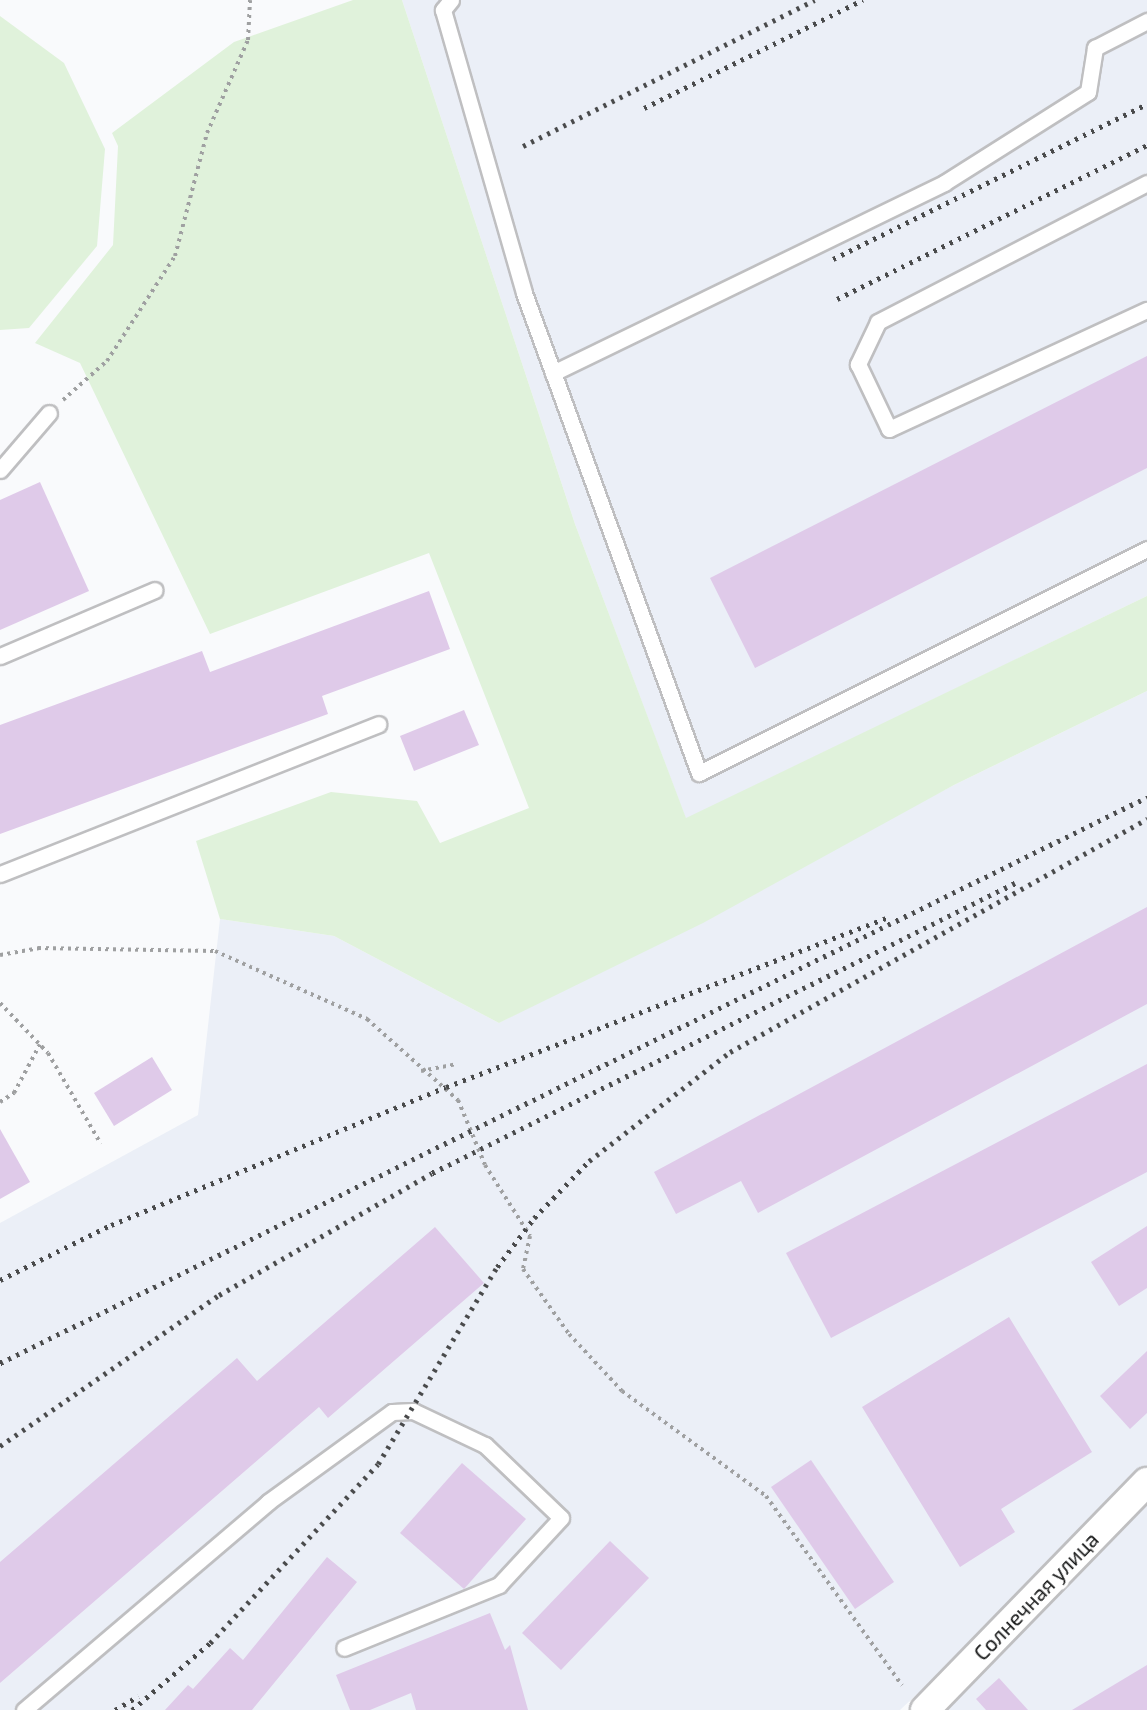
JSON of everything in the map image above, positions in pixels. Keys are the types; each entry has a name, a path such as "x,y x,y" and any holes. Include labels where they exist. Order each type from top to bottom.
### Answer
{"street":[{"name":"Солнечная улица","path":"925,1710 1147,1482"}],"lane":[{"path":"451,0 443,10 524,293 699,772 1147,549"},
{"path":"554,373 944,183 1088,92 1095,48 1147,21"},
{"path":"1147,183 878,322 858,364 889,429 1147,310"},
{"path":"0,470 49,413"},
{"path":"0,656 155,590"},
{"path":"0,874 378,724"},
{"path":"24,1710 268,1502 392,1412 413,1412 485,1445 561,1518 499,1586 344,1648"}],"path":[{"path":"49,413 107,361 175,256 207,133 248,40 250,0"},
{"path":"0,955 38,948 215,951 367,1019 421,1072 458,1100 485,1165 530,1236 523,1269 540,1296 622,1391 766,1496 902,1684"},
{"path":"0,1003 40,1044 101,1144"},
{"path":"0,1102 14,1093 40,1044"},
{"path":"421,1072 456,1065"}],"shaded area":[{"path":"402,0 1147,0 1147,596 686,819 575,524"},
{"path":"1147,691 1147,1710 928,1710 918,1693 900,1710 0,1710 0,1223 198,1115 220,919 334,936 499,1023 954,785"}],"green space":[{"path":"353,0 402,0 575,524 686,818 1147,596 1147,691 954,785 703,923 499,1023 334,936 220,919 196,841 331,792 417,801 440,843 529,808 429,553 210,634 80,363 35,343 113,245 118,146 112,133 234,42"},
{"path":"0,16 64,63 105,149 97,246 29,328 0,330"}],"building":[{"path":"1147,356 1147,468 755,668 710,578"},
{"path":"40,482 89,591 0,630 0,500"},
{"path":"429,591 450,649 322,696 328,714 0,834 0,725 202,651 210,672"},
{"path":"464,710 479,745 414,771 400,736"},
{"path":"1147,907 1147,1004 758,1213 741,1181 676,1214 654,1172"},
{"path":"152,1057 172,1090 114,1126 94,1093"},
{"path":"1147,1064 1147,1172 831,1338 786,1253"},
{"path":"0,1129 30,1182 0,1199"},
{"path":"1147,1226 1147,1288 1119,1306 1091,1262"},
{"path":"435,1227 484,1283 328,1418 319,1407 0,1683 0,1562 237,1358 257,1381"},
{"path":"1009,1317 1092,1452 1001,1509 1015,1532 960,1567 862,1407"},
{"path":"1147,1351 1147,1413 1130,1429 1100,1396"},
{"path":"811,1460 894,1582 855,1609 771,1487"},
{"path":"462,1463 526,1519 464,1589 400,1533"},
{"path":"610,1541 649,1578 561,1670 522,1633"},
{"path":"327,1557 357,1582 252,1710 165,1710 188,1685 193,1689 230,1648 243,1660"},
{"path":"490,1613 505,1650 510,1645 528,1710 416,1710 411,1693 370,1710 350,1710 336,1675"},
{"path":"1147,1665 1147,1710 1072,1710"},
{"path":"999,1678 1028,1710 986,1710 976,1699"}],"railway":[{"path":"523,146 814,0"},
{"path":"644,108 863,0"},
{"path":"833,259 1147,104"},
{"path":"837,299 1147,145"},
{"path":"0,1363 1147,797"},
{"path":"132,1710 210,1643 378,1464 497,1267 534,1218 589,1161 730,1052 1147,819"},
{"path":"0,1446 219,1295 432,1173 1019,881"},
{"path":"0,1280 111,1225 446,1087 890,917"},
{"path":"115,1710 138,1696"}]}
